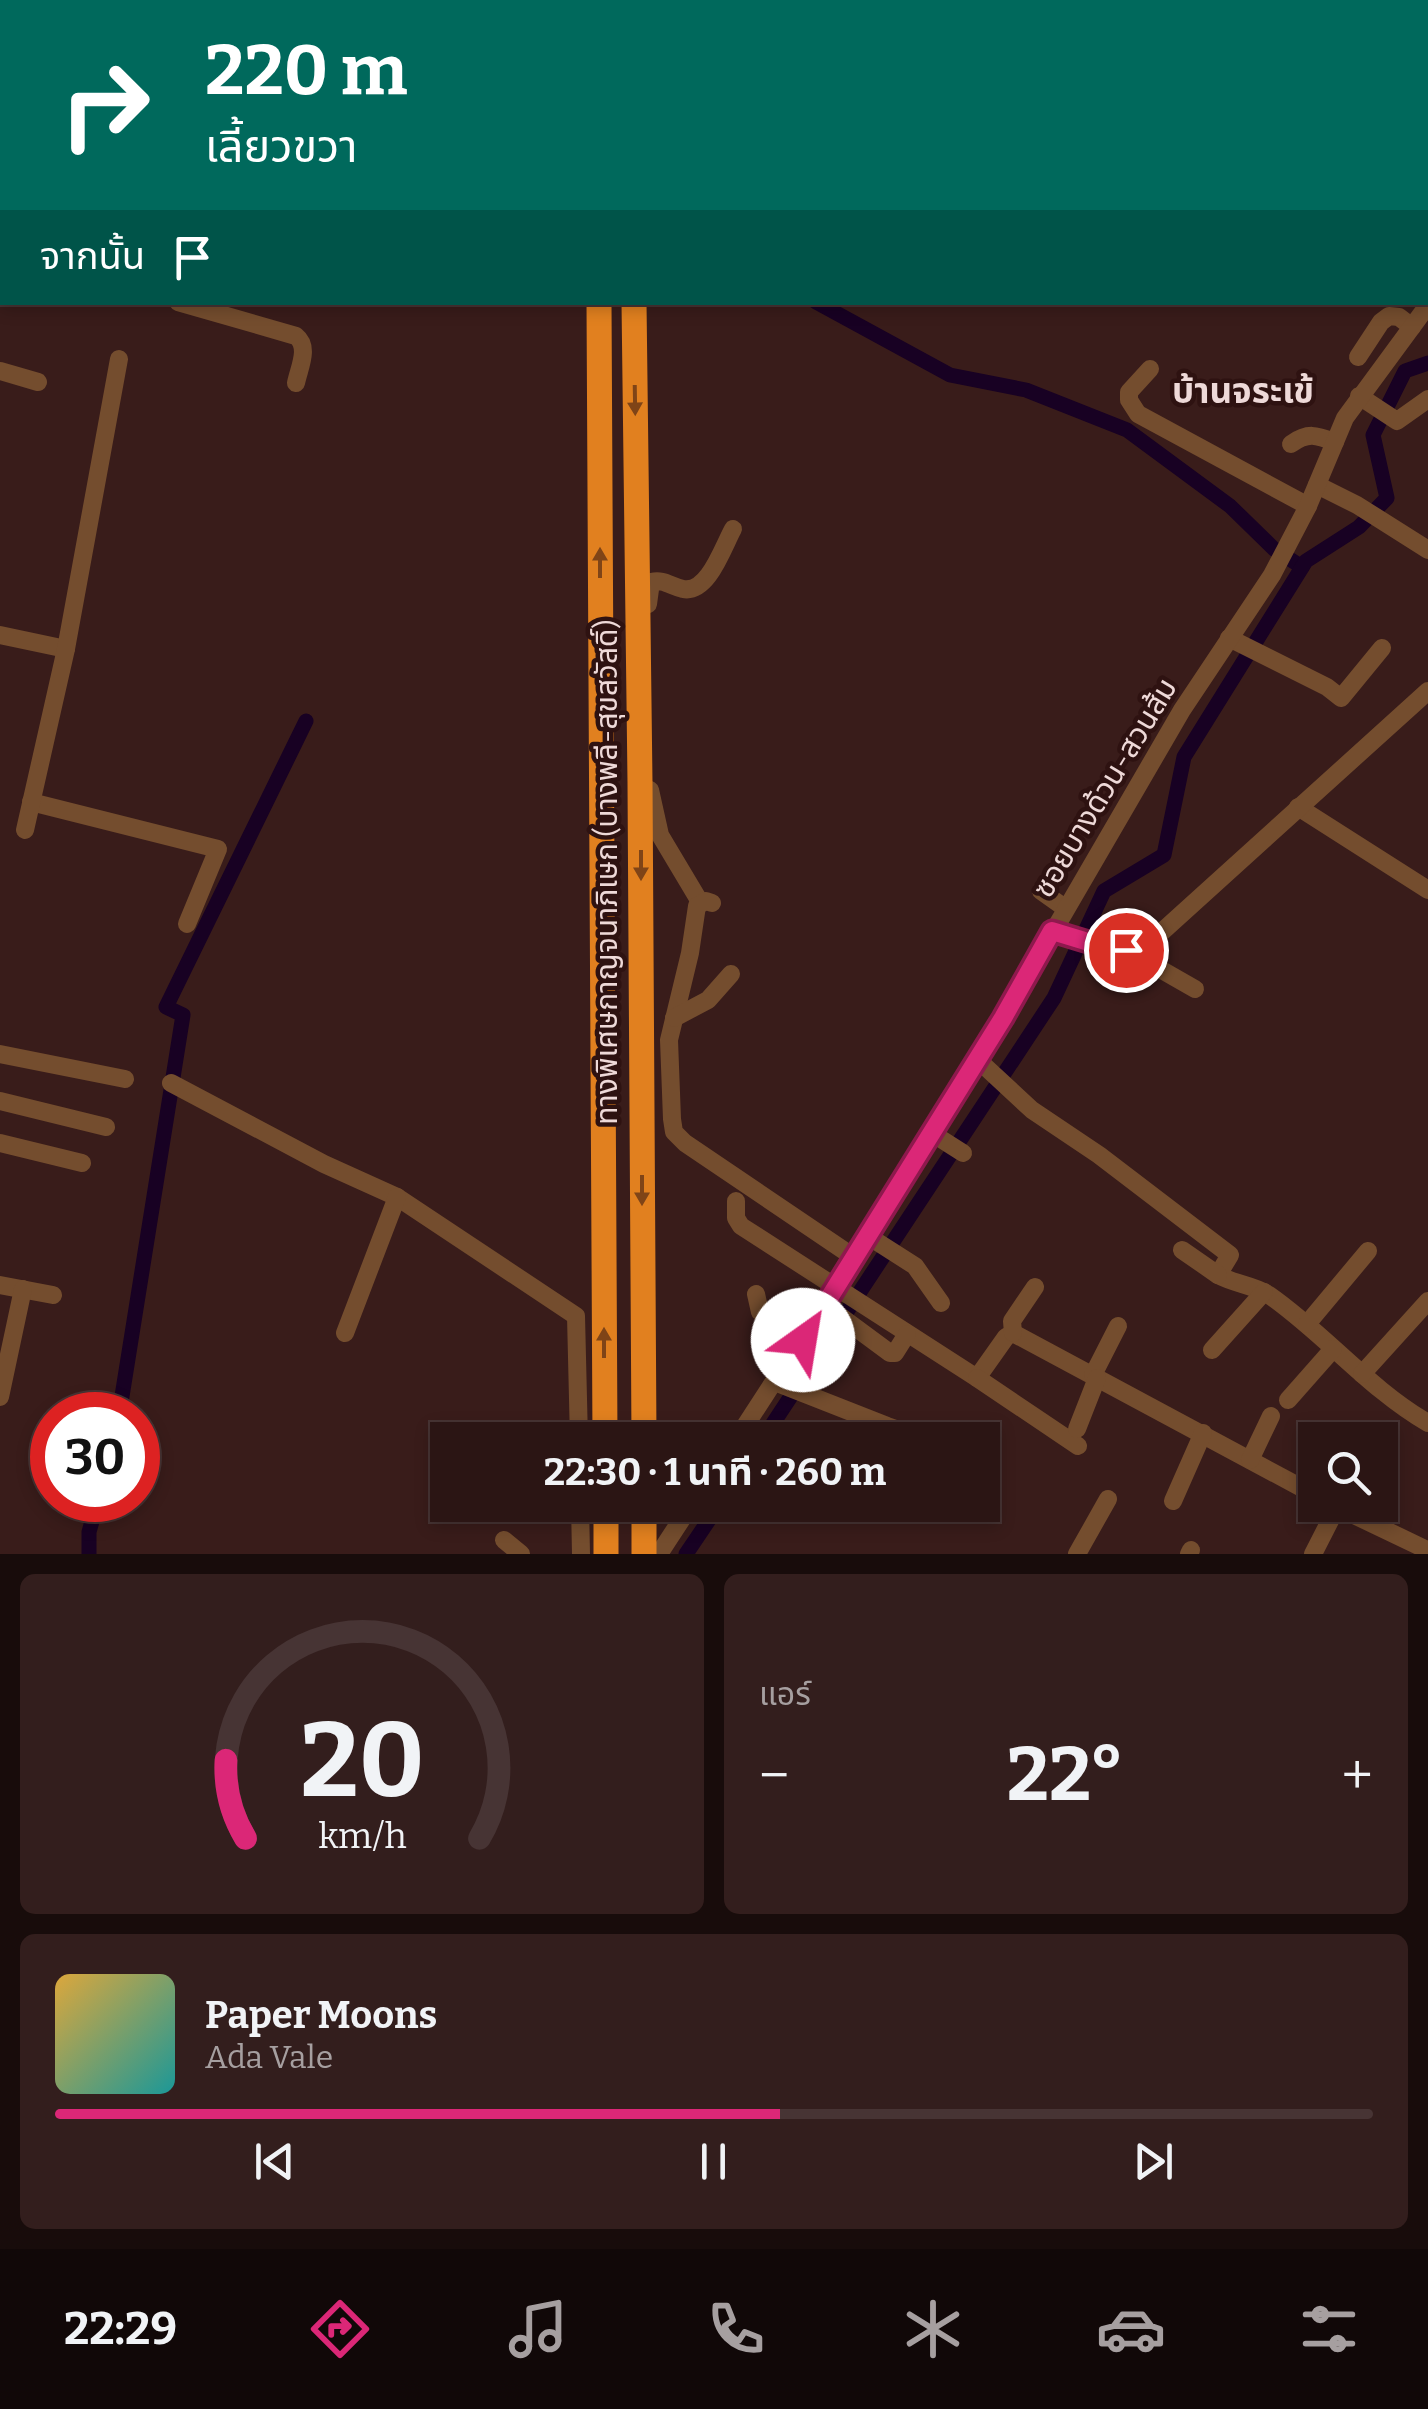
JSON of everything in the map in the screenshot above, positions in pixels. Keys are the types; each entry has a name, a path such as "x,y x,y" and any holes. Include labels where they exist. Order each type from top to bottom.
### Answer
{"highway":[{"name":"ทางพิเศษกาญจนาภิเษก (บางพลี-สุขสวัสดิ์)","path":"599,305 605,1422"},
{"name":"ทางพิเศษกาญจนาภิเษก (บางพลี-สุขสวัสดิ์)","path":"634,305 644,1422"},
{"path":"606,1522 606,1554"},
{"path":"644,1522 644,1554"}],"street":[{"path":"198,305 225,309 302,340 304,348 296,382"},
{"path":"1150,369 1129,392 1128,400 1138,414 1308,506 1335,442 1428,305"},
{"path":"1358,357 1389,316 1398,316 1412,327"},
{"path":"24,830 66,648 120,359"},
{"path":"0,370 38,382"},
{"path":"1363,399 1394,421 1428,399"},
{"path":"1291,444 1315,434 1335,442"},
{"path":"1318,485 1358,505 1428,550"},
{"name":"ซอยบางด้วน-สวนส้ม","path":"753,1422 786,1387 803,1340 850,1297 855,1258 879,1242 935,1136 984,1066 1066,908 1182,710 1234,641 1308,506"},
{"path":"733,529 704,581 695,588 685,590 659,580 651,582 648,588 650,800 660,835 706,902 674,1018 669,1054 674,1132 855,1258"},
{"path":"0,635 66,648"},
{"path":"1234,641 1327,687 1341,698 1382,648"},
{"path":"1055,932 1085,942 1137,951 1144,948 1428,691"},
{"path":"31,802 218,849 187,924"},
{"path":"1298,807 1428,890"},
{"path":"1041,892 1066,908"},
{"path":"1137,951 1153,966 1196,989"},
{"path":"674,1018 708,1000 732,974"},
{"path":"0,1054 125,1079"},
{"path":"984,1066 1032,1110 1099,1155 1230,1256 1218,1274"},
{"path":"170,1083 324,1164 397,1196 576,1316 579,1422"},
{"path":"0,1101 106,1127"},
{"path":"935,1136 960,1152"},
{"path":"0,1143 82,1163"},
{"path":"346,1333 397,1196"},
{"path":"736,1202 736,1218 741,1226 788,1260 1077,1438 1095,1376 1118,1326"},
{"path":"879,1242 915,1266 941,1303"},
{"path":"1182,1250 1232,1283 1264,1292 1428,1424"},
{"path":"1306,1324 1368,1251"},
{"path":"0,1285 53,1295"},
{"path":"1013,1333 1012,1321 1035,1287"},
{"path":"0,1398 23,1289"},
{"path":"1212,1350 1264,1292"},
{"path":"756,1294 760,1312 803,1340"},
{"path":"1362,1374 1428,1301"},
{"path":"835,1314 892,1354 906,1334"},
{"path":"1013,1333 1298,1486"},
{"path":"977,1378 1013,1333"},
{"path":"1288,1400 1334,1349"},
{"path":"786,1387 878,1422"},
{"path":"1250,1460 1271,1416"},
{"path":"1173,1501 1202,1433"},
{"path":"1077,1554 1108,1499"},
{"path":"581,1522 582,1554"},
{"path":"659,1554 680,1522"},
{"path":"1313,1554 1328,1522"},
{"path":"1369,1522 1423,1547"},
{"path":"504,1540 522,1554"}],"waterway":[{"path":"822,305 950,375 1026,390 1127,430 1230,506 1274,549 1302,567"},
{"path":"774,1422 1054,998 1104,891 1164,855 1184,757 1306,561 1359,527 1387,498 1373,435 1405,371 1428,363"},
{"path":"123,1392 183,1015 166,1007 306,721"},
{"path":"89,1554 92,1522"},
{"path":"686,1554 708,1522"}],"district":[{"name":"บ้านจระเข้","path":"1243,391"}],"route":[{"path":"803,1340 1003,1018 1052,931 1126,950"}]}
